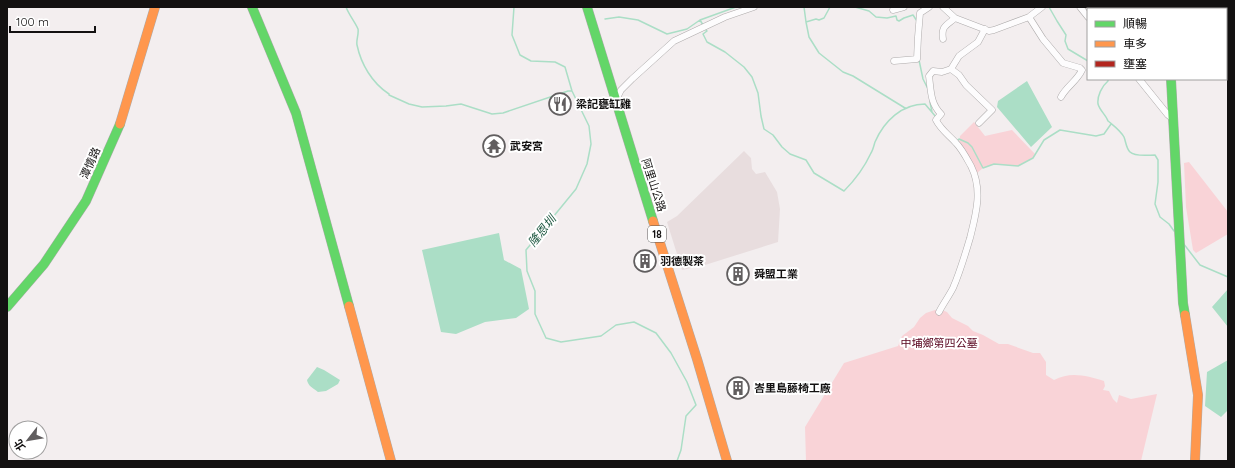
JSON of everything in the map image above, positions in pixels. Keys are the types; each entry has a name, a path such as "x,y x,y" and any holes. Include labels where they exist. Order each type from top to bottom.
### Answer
{"street":[{"name":"潭情路","path":"7,307 44,264 86,201 120,123 155,7"},
{"path":"252,7 296,113 392,461"},
{"name":"阿里山公路","path":"587,7 727,461"},
{"path":"616,100 621,90 674,41 725,17 754,7"},
{"path":"893,10 904,7"},
{"path":"894,61 917,59 920,10 929,7"},
{"path":"943,7 955,18 988,31 1029,17 1042,7"},
{"path":"1080,7 1087,16"},
{"path":"1029,17 1043,39 1062,63 1080,68 1082,70 1080,75 1064,92 1061,98"},
{"path":"943,39 943,29 955,18"},
{"path":"938,312 952,289 964,260 978,204 976,181 973,171 957,143 939,126 936,120 941,114 934,106 930,95 929,76 933,72 942,72 951,69 959,56 978,42 985,29"},
{"path":"951,69 959,75 966,85 992,110 979,123"},
{"path":"1140,80 1168,115 1173,118"},
{"path":"1171,80 1174,156 1184,303 1198,395 1195,461"}],"shaded area":[{"path":"1027,81 1052,127 1031,147 997,107 998,101"},
{"path":"744,151 751,158 752,169 756,174 765,172 777,192 780,209 778,242 705,265 682,270 667,222 677,216"},
{"path":"499,233 504,260 521,269 529,309 516,318 485,322 456,334 441,332 422,250"},
{"path":"1228,289 1228,327 1212,307"},
{"path":"1228,360 1228,410 1221,417 1205,406 1207,372"},
{"path":"317,367 340,380 338,384 326,391 318,392 311,387 307,380"}],"green space":[{"path":"974,122 985,136 1012,130 1035,154 1033,158 1018,166 994,164 983,168 977,173 959,144 960,136"},
{"path":"1189,162 1228,212 1228,234 1196,253 1193,250 1186,207 1184,163"},
{"name":"中埔鄉第四公墓","path":"935,310 947,312 952,318 968,326 973,331 999,344 1008,344 1033,353 1040,353 1046,362 1046,375 1054,380 1060,377 1079,375 1104,381 1105,386 1103,390 1109,391 1117,403 1119,395 1131,399 1157,394 1141,461 806,461 805,427 844,363 898,346 902,336 914,327 920,318 926,313"}],"waterway":[{"path":"346,7 358,29 357,45 364,66 372,79 389,94"},
{"name":"隆恩圳","path":"514,7 512,35 520,55 531,61 555,62 565,67 572,91 589,126 591,144 587,164 576,189 526,250 527,271 535,291 535,314 546,338 561,342 601,336 616,325 634,322 656,333 671,353 687,382 696,405 686,416 681,450 677,461"},
{"path":"700,20 736,7"},
{"path":"804,7 809,37 819,53 843,72 853,76 905,108"},
{"path":"806,22 824,18 830,7"},
{"path":"855,7 869,11 876,17 887,18 896,16 897,20 899,21 913,15 917,21"},
{"path":"1049,7 1066,35 1065,41 1068,49 1087,60"},
{"path":"605,19 619,17 638,20 667,34 687,29 700,20 703,25"},
{"path":"705,29 707,31 703,34 707,42 725,52 744,67 752,77 758,93 764,129 773,135 782,147 790,154 806,160 814,173 844,191 866,163 883,127 901,110 925,104 936,117"},
{"path":"919,60 923,79 928,89"},
{"path":"1108,80 1099,95 1098,104 1108,121 1117,128 1124,137 1128,149 1132,154 1155,155 1158,160 1158,182 1155,204 1160,217 1169,224 1174,231"},
{"path":"389,95 409,104 422,107 461,104 492,114 503,113 568,91 572,91"},
{"path":"930,102 932,112"},
{"path":"957,141 959,139 968,143 972,147 983,168 994,164 1018,166 1033,158 1044,140 1060,130 1096,136 1104,134 1111,124"},
{"path":"1183,243 1200,265 1228,277"}],"traffic: fast":[{"path":"252,7 296,113 349,306"},
{"path":"587,7 653,221"},
{"path":"1171,80 1183,303 1185,315"},
{"path":"7,307 44,264 86,201 120,124"}],"traffic: slow":[{"path":"120,124 155,7"},
{"path":"653,221 697,359 727,461"},
{"path":"349,306 391,461"},
{"path":"1185,315 1198,395 1195,461"}],"place":[{"name":"梁記甕缸雞","path":"560,104"},
{"name":"武安宮","path":"494,146"},
{"name":"羽德製茶","path":"645,261"},
{"name":"舜盟工業","path":"738,274"},
{"name":"峇里島藤椅工廠","path":"738,388"}]}
